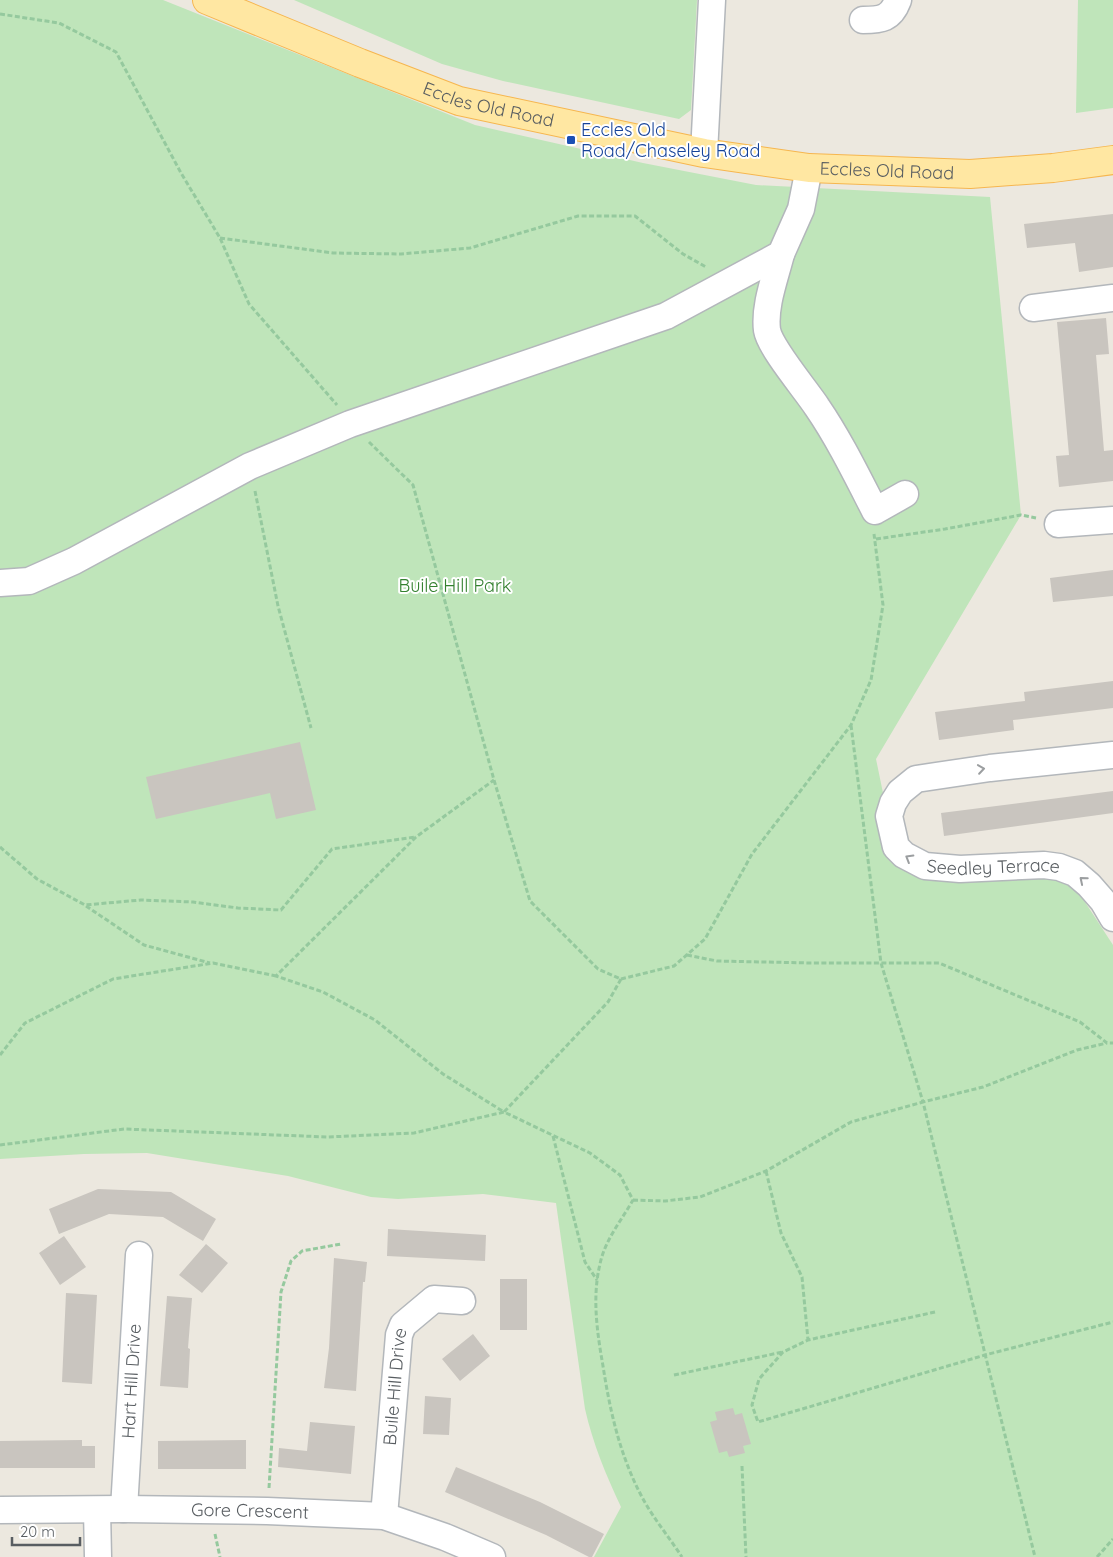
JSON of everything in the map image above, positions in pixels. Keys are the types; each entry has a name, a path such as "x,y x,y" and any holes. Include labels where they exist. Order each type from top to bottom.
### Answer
{"main road":[{"name":"Eccles Old Road","path":"207,0 360,63 459,101 704,153 809,168 970,174 1053,168 1113,160"}],"street":[{"path":"704,153 712,0"},
{"path":"862,20 876,20 886,17 892,12 898,0"},
{"path":"809,168 801,208 780,254 768,310 767,328 769,337 818,408 876,511 904,494"},
{"path":"0,583 29,581 74,561 250,466 350,424 666,316 780,254"},
{"path":"1033,308 1113,298"},
{"path":"1058,524 1113,520"},
{"name":"Seedley Terrace","path":"1113,755 990,768 916,779 900,792 893,803 890,816 896,847 904,855 925,866 960,869 1044,865 1060,868 1075,873 1089,885 1103,901 1113,918"},
{"name":"Hart Hill Drive","path":"124,1509 139,1255"},
{"name":"Buile Hill Drive","path":"384,1516 399,1335 403,1325 434,1299 462,1301"},
{"name":"Gore Crescent","path":"0,1510 124,1509 384,1516 445,1537 492,1557"},
{"path":"97,1510 98,1557"}],"path":[{"path":"0,14 59,22 116,52 181,173 220,238 249,304 335,403 350,424 413,485 494,780 530,901 598,969 621,978 674,966 705,939 752,854 851,725 871,680 883,606 876,539 873,530"},
{"path":"220,238 333,253 401,254 470,248 578,216 635,216 683,254 731,281"},
{"path":"250,466 278,606 311,728"},
{"path":"876,539 1021,515"},
{"path":"851,725 881,962 923,1102 1035,1557"},
{"path":"276,976 416,837 494,780"},
{"path":"86,906 141,900 193,902 238,908 281,910 332,849 416,837"},
{"path":"0,847 37,879 86,906 144,945 213,963 276,976 323,992 375,1020 443,1074 504,1112 590,1153 620,1175 633,1200"},
{"path":"687,955 717,961 810,963 939,962 1080,1022 1108,1043"},
{"path":"0,1055 25,1023 113,979 213,963"},
{"path":"0,1145 124,1129 328,1137 414,1133 504,1112 608,1002 621,978"},
{"path":"633,1200 664,1201 700,1197 766,1171 851,1122 983,1087 1077,1050 1113,1043"},
{"path":"553,1135 585,1262 597,1280"},
{"path":"766,1171 781,1233 802,1277 808,1340"},
{"path":"633,1200 606,1244 600,1263 596,1305 600,1349 609,1404 621,1446 642,1497 682,1557"},
{"path":"267,1512 281,1292 291,1261 302,1251 341,1244"},
{"path":"674,1376 783,1352 808,1340 935,1312"},
{"path":"783,1352 759,1379 752,1405 758,1422 985,1355 1113,1322"},
{"path":"742,1466 746,1557"},
{"path":"1097,1557 1113,1539"}],"green space":[{"name":"Buile Hill Park","path":"0,0 163,0 475,125 643,163 756,185 990,197 1021,515 876,759 897,861 1055,856 1113,945 1113,1557 594,1557 621,1507 600,1459 585,1409 556,1203 483,1194 398,1199 371,1197 288,1176 147,1153 84,1154 0,1159"},
{"path":"294,0 697,0 691,110 679,119 503,81 442,64"},
{"path":"1078,0 1113,0 1113,108 1076,113"}],"building":[{"path":"1113,214 1113,267 1079,272 1075,243 1027,248 1024,224"},
{"path":"1106,318 1109,354 1096,355 1104,451 1113,450 1113,481 1059,487 1056,456 1069,455 1057,322"},
{"path":"1113,570 1113,596 1053,602 1050,578"},
{"path":"1113,681 1113,708 1013,720 1014,730 939,740 935,712 1025,701 1024,692"},
{"path":"300,742 316,810 276,819 270,793 156,819 146,777"},
{"path":"1113,791 1113,813 944,836 941,813"},
{"path":"98,1189 171,1192 216,1219 203,1241 163,1217 109,1214 59,1234 49,1209"},
{"path":"388,1229 486,1235 485,1261 387,1256"},
{"path":"64,1236 86,1267 60,1285 39,1253"},
{"path":"206,1244 228,1263 202,1293 179,1275"},
{"path":"334,1258 367,1262 365,1282 363,1282 356,1391 324,1388 329,1348"},
{"path":"500,1279 527,1279 527,1330 500,1330"},
{"path":"66,1293 97,1295 92,1384 62,1382"},
{"path":"167,1296 192,1298 188,1348 190,1349 188,1388 160,1386"},
{"path":"473,1334 490,1356 460,1381 442,1359"},
{"path":"425,1396 451,1398 449,1435 423,1434"},
{"path":"733,1408 735,1415 742,1413 751,1444 743,1446 745,1453 729,1457 727,1451 719,1453 710,1422 717,1420 715,1412"},
{"path":"310,1422 355,1426 351,1474 278,1467 279,1448 307,1451"},
{"path":"82,1440 82,1446 95,1446 95,1468 0,1468 0,1441"},
{"path":"246,1440 246,1469 158,1469 158,1441"},
{"path":"456,1467 540,1502 604,1534 592,1557 546,1535 445,1492"}],"place":[{"name":"Eccles Old Road/Chaseley Road","path":"571,140"}]}
